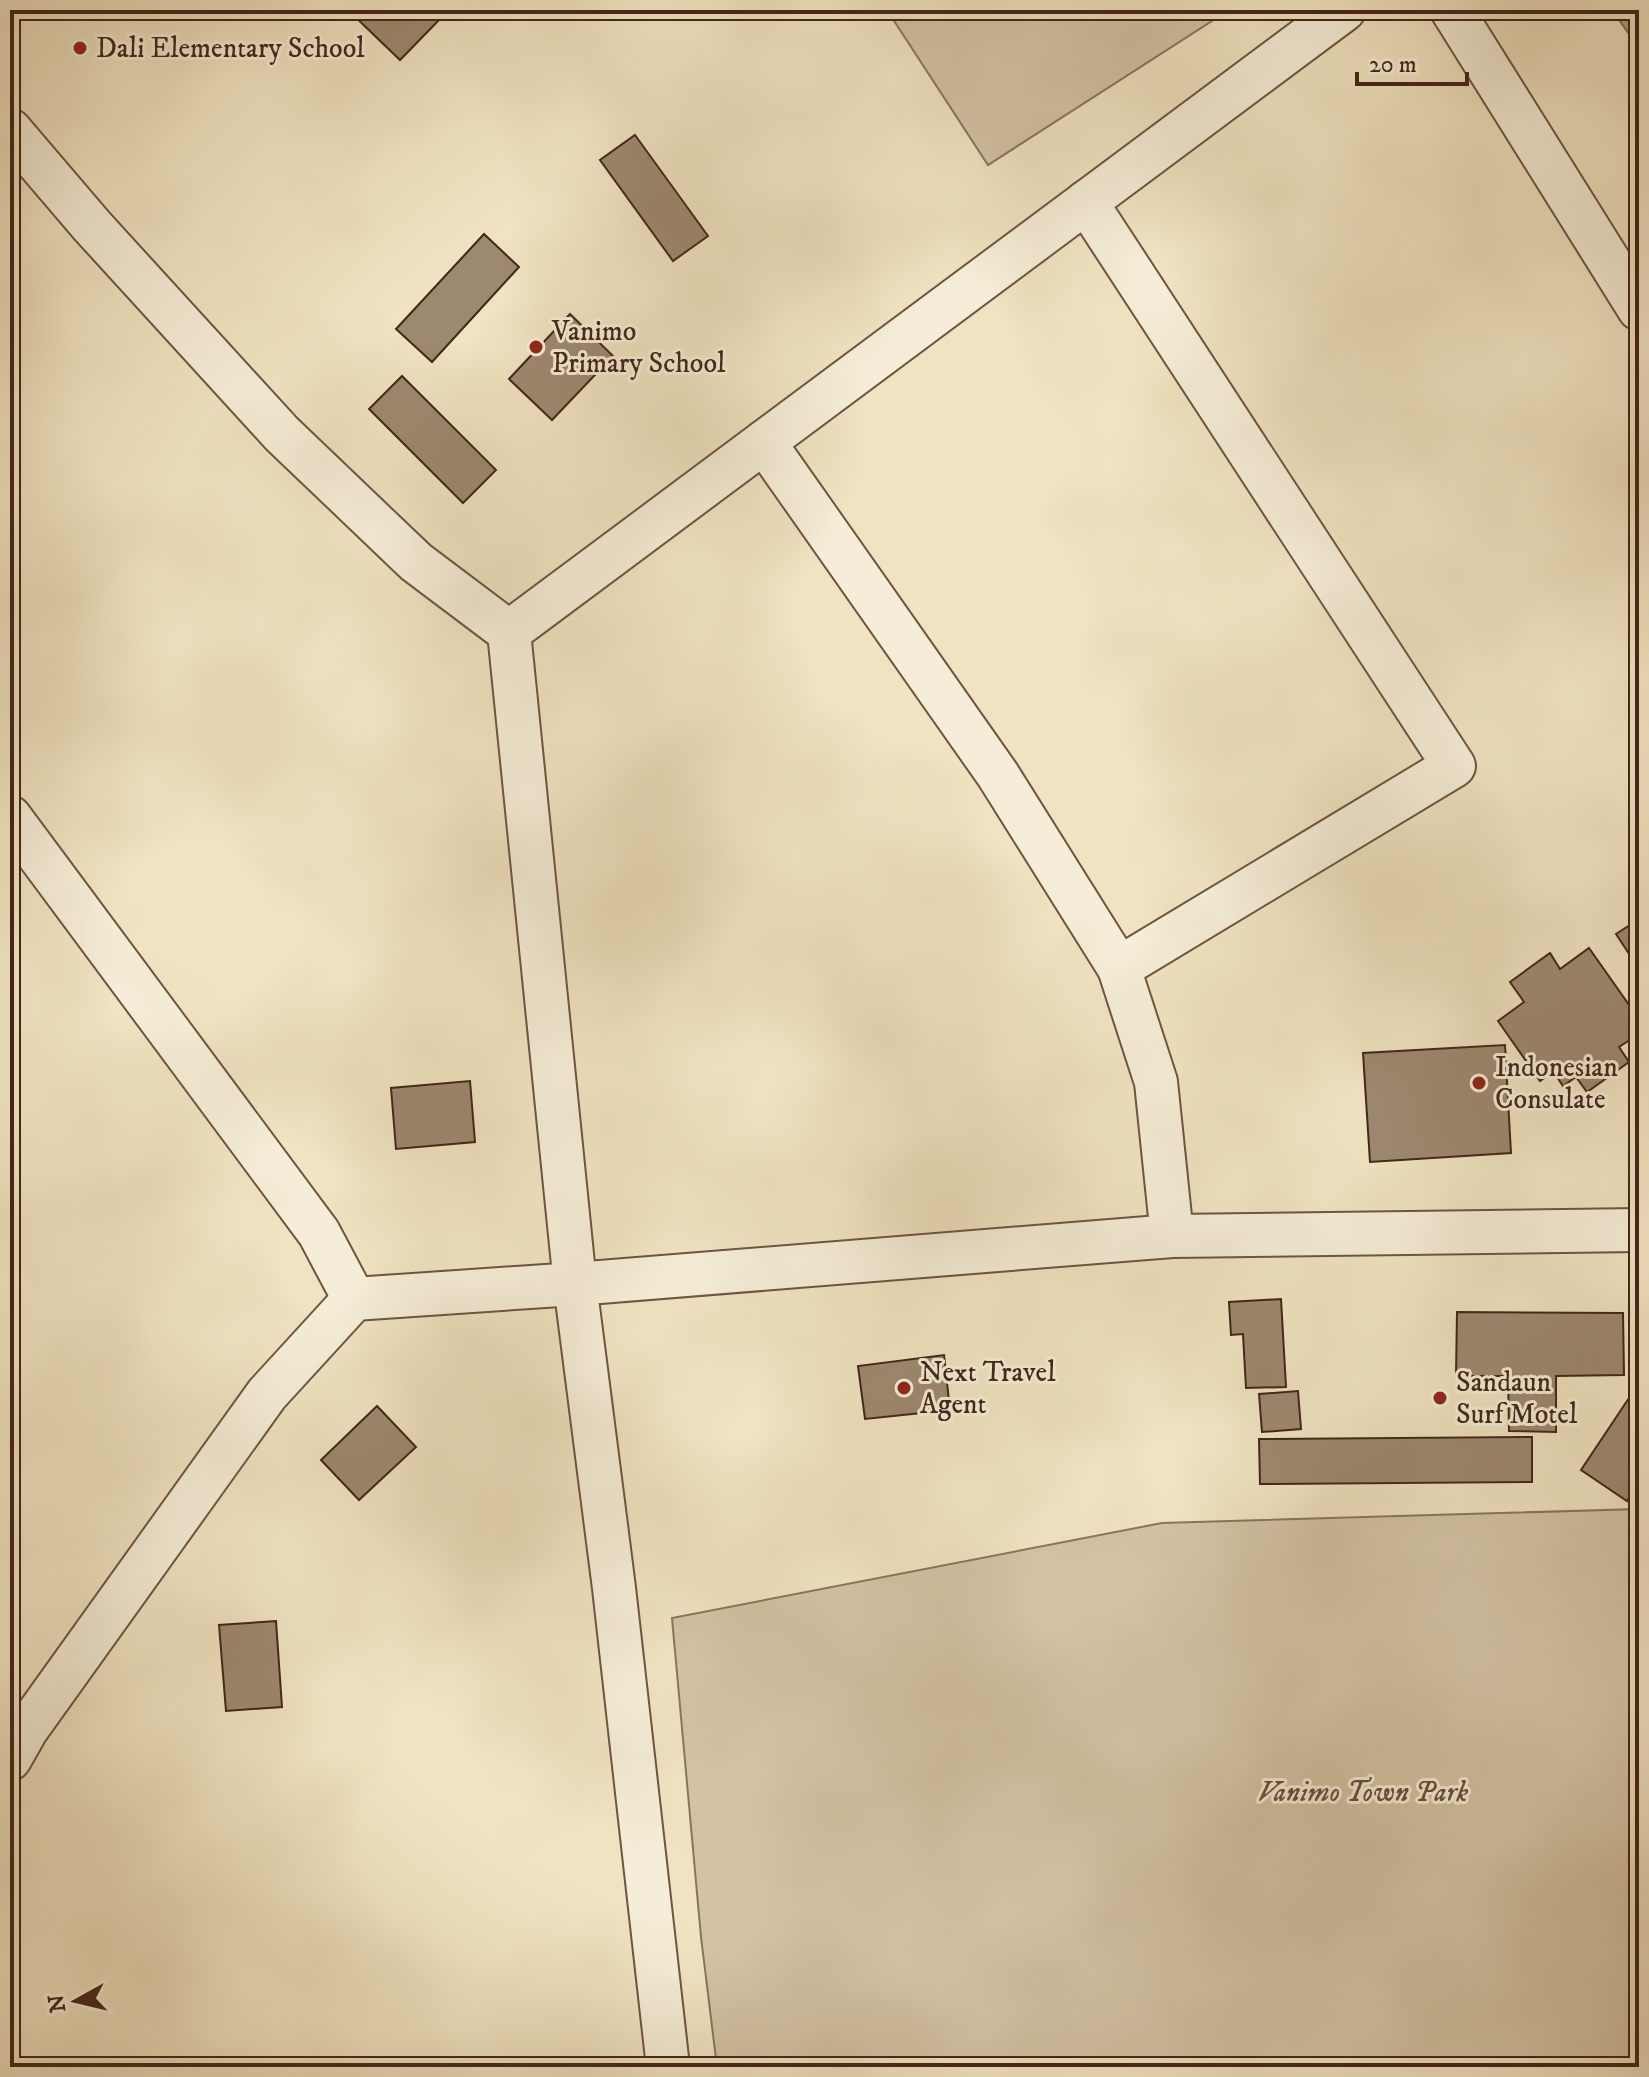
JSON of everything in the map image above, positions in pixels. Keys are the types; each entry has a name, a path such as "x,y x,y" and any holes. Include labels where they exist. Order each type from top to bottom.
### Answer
{"street":[{"path":"509,632 1344,10"},
{"path":"1452,10 1639,309"},
{"path":"10,130 92,226 282,434 416,562 509,632 575,1284 614,1588 668,2067"},
{"path":"1086,202 1454,766 1119,968"},
{"path":"764,442 998,775 1119,968 1156,1082 1172,1236"},
{"path":"10,817 319,1233 354,1299"},
{"path":"10,1759 27,1729 267,1394 354,1299 1172,1236 1639,1230"}],"green space":[{"path":"887,10 1229,10 988,165"},
{"name":"Vanimo Town Park","path":"1639,1509 1639,2067 717,2067 701,1937 672,1618 1162,1523"}],"shaded area":[{"path":"1612,10 1639,10 1639,48"}],"building":[{"path":"348,10 430,10 440,19 400,60"},
{"path":"635,135 708,236 673,261 600,160"},
{"path":"484,234 519,267 432,362 396,329"},
{"path":"570,314 613,356 552,420 509,379"},
{"path":"402,376 496,470 463,503 369,409"},
{"path":"1639,919 1639,969 1616,934"},
{"path":"1589,948 1639,1019 1639,1034 1619,1047 1629,1062 1587,1092 1576,1077 1563,1086 1553,1071 1540,1081 1498,1021 1524,1002 1510,982 1550,953 1560,969"},
{"path":"1505,1045 1511,1153 1370,1162 1363,1053"},
{"path":"470,1081 475,1142 396,1149 391,1088"},
{"path":"1281,1299 1286,1387 1246,1388 1243,1334 1231,1335 1229,1302"},
{"path":"1457,1312 1623,1313 1624,1375 1556,1376 1556,1432 1509,1431 1508,1376 1456,1376"},
{"name":"Next Travel Agent","path":"944,1355 950,1410 865,1419 858,1366"},
{"path":"1639,1383 1639,1483 1627,1501 1581,1470"},
{"path":"1298,1391 1301,1429 1262,1432 1259,1394"},
{"path":"377,1406 416,1447 359,1500 321,1460"},
{"path":"1532,1437 1532,1482 1260,1484 1259,1439"},
{"path":"276,1621 282,1707 226,1711 219,1625"}],"place":[{"name":"Dali Elementary School","path":"80,48"},
{"name":"Vanimo Primary School","path":"536,347"},
{"name":"Indonesian Consulate","path":"1479,1083"},
{"name":"Next Travel Agent","path":"904,1388"},
{"name":"Sandaun Surf Motel","path":"1440,1398"}]}
